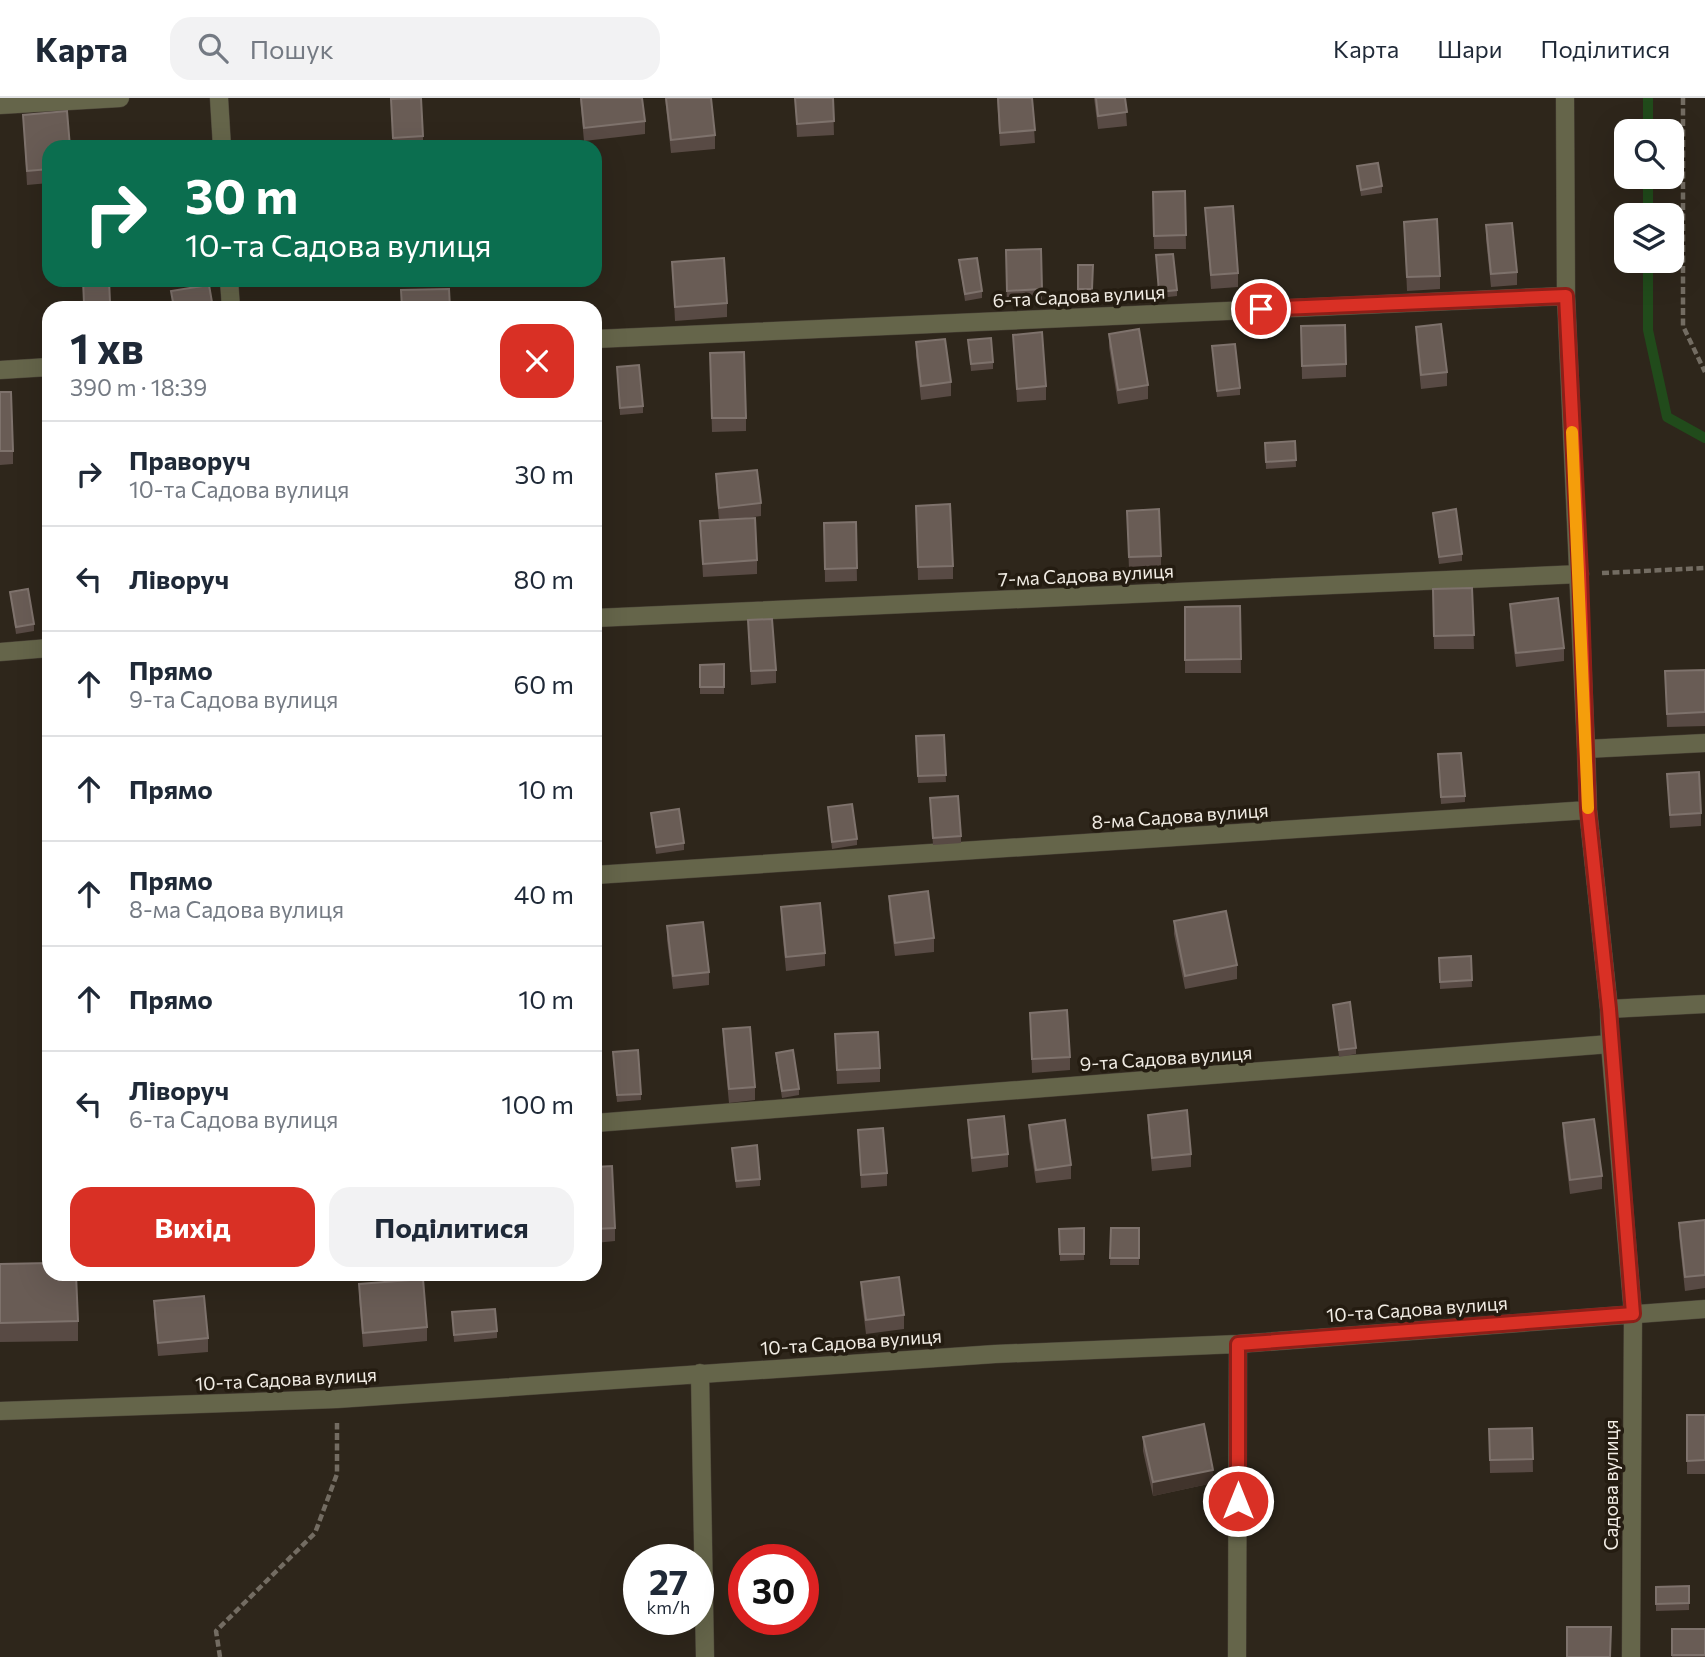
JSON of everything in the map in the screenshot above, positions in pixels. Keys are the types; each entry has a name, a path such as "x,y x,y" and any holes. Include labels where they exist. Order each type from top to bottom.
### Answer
{"street":[{"path":"0,105 120,98"},
{"path":"219,98 222,140"},
{"path":"1565,98 1566,296 1588,810 1609,1009 1610,1044"},
{"name":"6-та Садова вулиця","path":"602,339 1566,296"},
{"path":"0,370 42,367"},
{"name":"7-ма Садова вулиця","path":"602,618 1580,574"},
{"path":"0,652 42,649"},
{"path":"1586,749 1705,743"},
{"name":"8-ма Садова вулиця","path":"602,875 1588,810"},
{"path":"1609,1009 1705,1004"},
{"name":"9-та Садова вулиця","path":"602,1122 1610,1044"},
{"name":"Садова вулиця","path":"1610,1044 1633,1314 1631,1657"},
{"name":"10-та Садова вулиця","path":"0,1411 337,1399 995,1354 1238,1344 1705,1309"},
{"path":"1237,1657 1238,1344"},
{"path":"700,1373 705,1657"}],"path":[{"path":"1683,98 1683,326 1705,372"},
{"path":"1580,574 1705,568"},
{"path":"220,1657 216,1631 315,1533 337,1474 337,1399"}],"building":[{"path":"421,98 423,136 393,138 391,99"},
{"path":"581,98 642,98 645,121 584,128"},
{"path":"666,98 711,98 715,135 671,140"},
{"path":"795,98 833,98 834,121 797,124"},
{"path":"998,98 1032,98 1035,130 1000,133"},
{"path":"1096,98 1125,98 1127,112 1098,116"},
{"path":"67,111 69,140 42,140 42,170 27,171 23,115"},
{"path":"1378,163 1382,186 1361,190 1357,166"},
{"path":"1185,191 1186,235 1154,236 1153,192"},
{"path":"1233,206 1238,273 1211,275 1205,208"},
{"path":"1437,219 1440,276 1407,277 1404,222"},
{"path":"1512,223 1517,272 1491,274 1486,225"},
{"path":"1041,249 1042,289 1007,291 1006,250"},
{"path":"1173,254 1177,290 1159,292 1156,255"},
{"path":"724,258 727,303 675,307 672,262"},
{"path":"977,258 982,291 965,294 959,260"},
{"path":"1078,265 1093,265 1092,289 1078,289"},
{"path":"83,287 109,287 110,301 84,301"},
{"path":"209,287 212,301 173,301 171,291"},
{"path":"449,289 450,301 402,301 401,290"},
{"path":"1441,324 1447,372 1421,375 1416,327"},
{"path":"1345,325 1346,364 1302,366 1301,326"},
{"path":"1139,329 1148,385 1118,390 1109,334"},
{"path":"1042,332 1046,386 1017,389 1013,335"},
{"path":"991,338 993,362 971,364 968,340"},
{"path":"945,339 951,382 921,386 916,342"},
{"path":"1235,344 1240,388 1217,391 1212,346"},
{"path":"744,352 746,418 712,418 710,353"},
{"path":"639,365 643,406 620,408 617,367"},
{"path":"0,392 11,392 13,451 0,451"},
{"path":"1295,441 1296,460 1266,462 1265,443"},
{"path":"757,470 761,503 719,508 716,474"},
{"path":"950,504 953,566 918,567 916,506"},
{"path":"1159,509 1161,556 1129,557 1127,511"},
{"path":"1456,509 1462,554 1439,557 1433,513"},
{"path":"755,518 757,560 703,564 700,521"},
{"path":"856,522 857,568 825,569 824,523"},
{"path":"1472,588 1474,635 1434,636 1433,589"},
{"path":"28,589 34,624 16,627 10,592"},
{"path":"1558,598 1564,648 1516,653 1510,604"},
{"path":"1240,606 1241,659 1185,660 1185,607"},
{"path":"772,619 776,670 751,671 748,620"},
{"path":"724,664 724,687 700,687 700,665"},
{"path":"1705,670 1705,712 1667,714 1665,671"},
{"path":"944,735 946,775 918,776 916,736"},
{"path":"1461,753 1465,796 1441,797 1438,754"},
{"path":"1699,772 1701,813 1670,815 1667,774"},
{"path":"958,796 961,836 933,838 930,798"},
{"path":"852,804 857,839 832,842 828,807"},
{"path":"679,809 684,843 656,847 651,813"},
{"path":"928,891 934,938 895,943 889,896"},
{"path":"820,903 825,953 786,957 781,907"},
{"path":"1226,911 1237,965 1185,976 1174,921"},
{"path":"703,922 709,972 673,976 667,926"},
{"path":"1471,956 1472,980 1440,982 1439,958"},
{"path":"1350,1002 1356,1048 1339,1050 1333,1005"},
{"path":"1067,1010 1070,1057 1032,1059 1030,1013"},
{"path":"750,1027 755,1087 729,1089 723,1029"},
{"path":"878,1032 880,1068 837,1070 835,1034"},
{"path":"638,1050 641,1094 617,1095 613,1052"},
{"path":"793,1050 799,1089 782,1091 776,1053"},
{"path":"1187,1110 1191,1154 1152,1158 1148,1115"},
{"path":"1004,1116 1008,1154 972,1158 968,1120"},
{"path":"1594,1119 1602,1176 1570,1180 1563,1123"},
{"path":"1065,1120 1071,1165 1036,1170 1029,1125"},
{"path":"883,1128 887,1173 861,1175 858,1130"},
{"path":"757,1145 760,1179 736,1181 732,1148"},
{"path":"612,1166 615,1228 602,1229 602,1167"},
{"path":"1705,1220 1705,1275 1685,1277 1679,1223"},
{"path":"1084,1228 1084,1254 1060,1254 1059,1229"},
{"path":"1111,1228 1139,1228 1139,1258 1110,1258"},
{"path":"42,1263 42,1281 76,1281 78,1321 0,1323 0,1264"},
{"path":"899,1277 904,1315 866,1320 861,1282"},
{"path":"423,1281 427,1327 363,1333 359,1284"},
{"path":"204,1296 208,1338 158,1343 154,1301"},
{"path":"495,1309 497,1331 454,1335 452,1312"},
{"path":"1687,1415 1705,1415 1705,1460 1687,1461"},
{"path":"1204,1424 1213,1470 1153,1482 1143,1437"},
{"path":"1532,1428 1533,1459 1490,1460 1489,1429"},
{"path":"1689,1586 1689,1603 1656,1604 1656,1587"},
{"path":"1567,1627 1611,1627 1610,1657 1567,1657"},
{"path":"1672,1629 1705,1629 1705,1655 1672,1655"}],"waterway":[{"path":"1648,98 1648,119"},
{"path":"1648,189 1648,203"},
{"path":"1648,273 1648,330 1667,417 1705,438"}],"slow traffic":[{"path":"1572,432 1588,808"}],"route":[{"path":"1238,1501 1238,1344 1633,1314 1609,1009 1588,810 1566,296 1261,309"}]}
